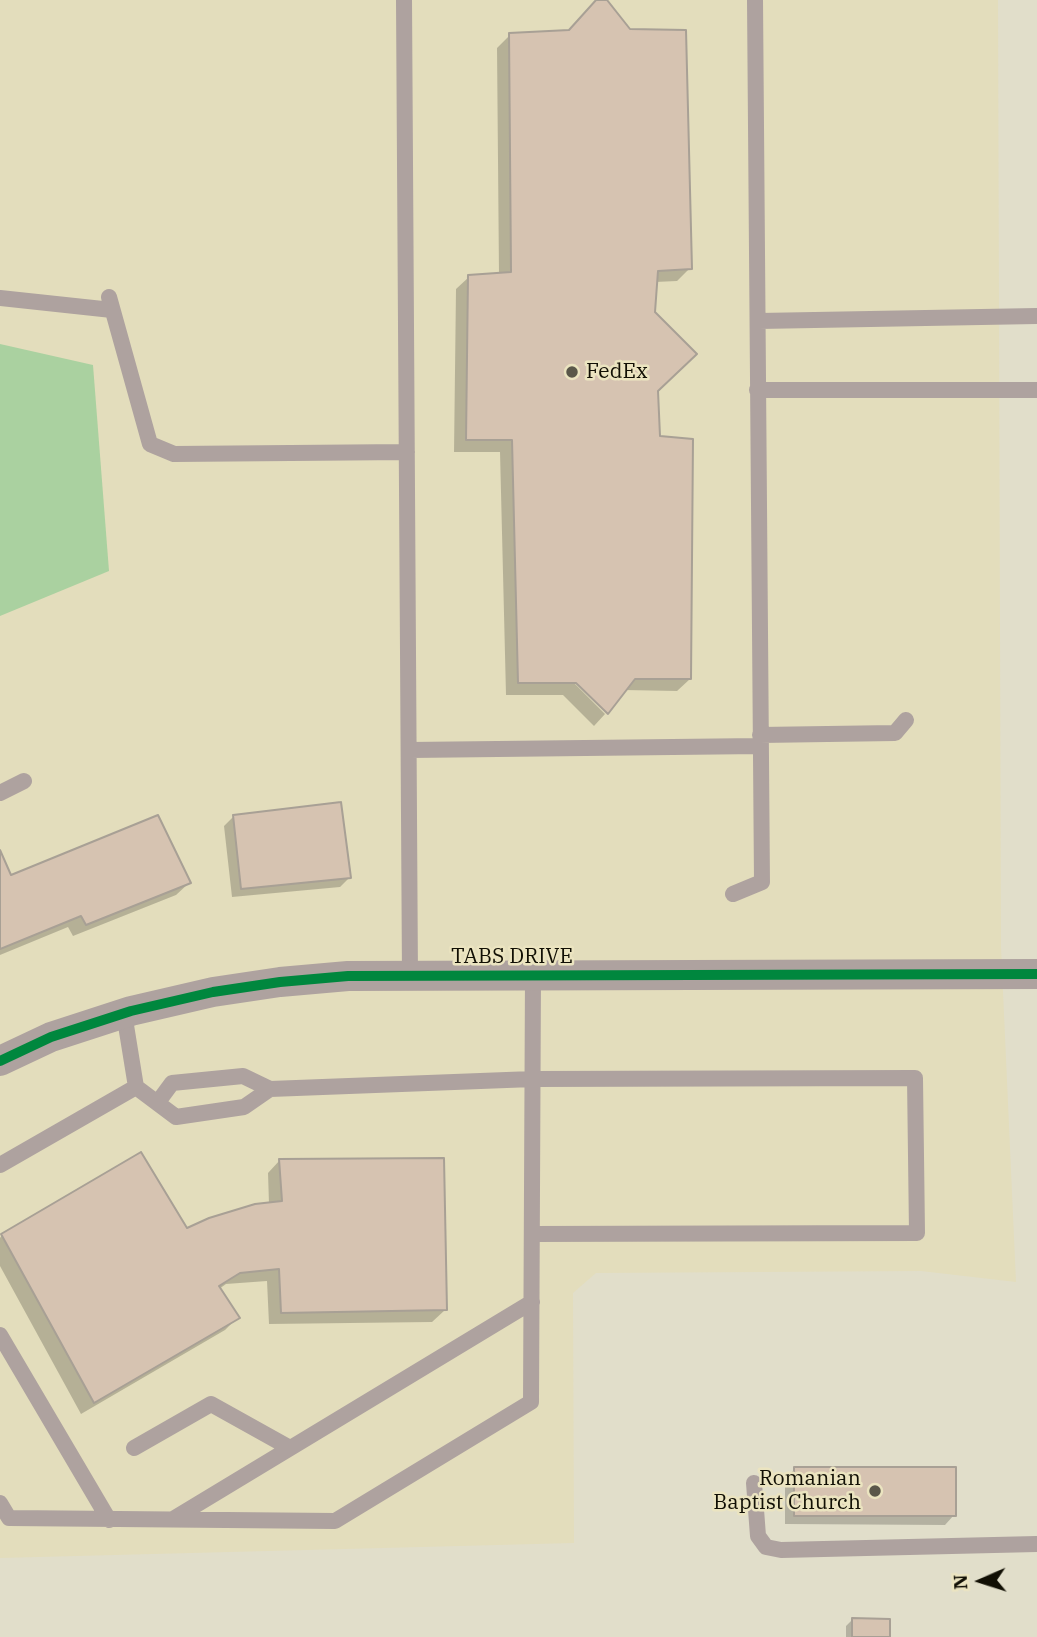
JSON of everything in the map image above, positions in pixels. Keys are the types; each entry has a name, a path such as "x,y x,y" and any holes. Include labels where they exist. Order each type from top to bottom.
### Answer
{"street":[{"name":"TABS DRIVE","path":"0,1061 51,1037 124,1013 213,992 348,976 1037,974"}],"lane":[{"path":"404,0 410,976"},
{"path":"733,894 762,882 755,0"},
{"path":"0,298 110,304 150,444 174,454 407,452"},
{"path":"759,321 1037,316"},
{"path":"757,390 1037,390"},
{"path":"410,750 760,740 894,733 906,720"},
{"path":"0,793 24,781"},
{"path":"0,1503 9,1518 335,1521 531,1402 533,975"},
{"path":"124,1013 135,1087 176,1117 244,1107 270,1089"},
{"path":"158,1102 172,1083 243,1076 270,1089 533,1079 915,1078 917,1233 532,1234"},
{"path":"0,1165 135,1087"},
{"path":"171,1520 532,1302"},
{"path":"0,1335 109,1520"},
{"path":"134,1448 211,1404 290,1448"},
{"path":"754,1483 758,1536 766,1547 774,1549 1037,1544"}],"shaded area":[{"path":"0,0 998,0 1001,947 1016,1282 921,1271 596,1273 573,1293 574,1543 0,1558"}],"green space":[{"path":"0,344 93,365 109,571 0,616"}],"building":[{"name":"FedEx","path":"596,0 607,0 630,29 686,30 692,269 658,271 655,312 697,354 658,391 660,436 693,439 691,679 635,679 608,714 576,683 518,683 512,440 466,440 468,275 511,272 509,33 569,30"},
{"path":"341,802 351,878 241,889 233,815"},
{"path":"158,815 191,883 86,925 81,916 0,949 0,850 11,875"},
{"path":"141,1152 187,1228 209,1218 255,1204 282,1201 279,1159 444,1158 447,1310 281,1313 279,1269 240,1273 219,1286 240,1318 94,1403 1,1234"},
{"name":"Romanian Baptist Church","path":"794,1467 956,1467 956,1516 794,1516"},
{"path":"852,1618 890,1619 890,1637 852,1637"}],"cycle path":[{"path":"0,1061 51,1037 131,1011 213,992 348,976 1037,974"}],"place":[{"name":"FedEx","path":"572,372"},
{"name":"Romanian Baptist Church","path":"875,1491"}]}
